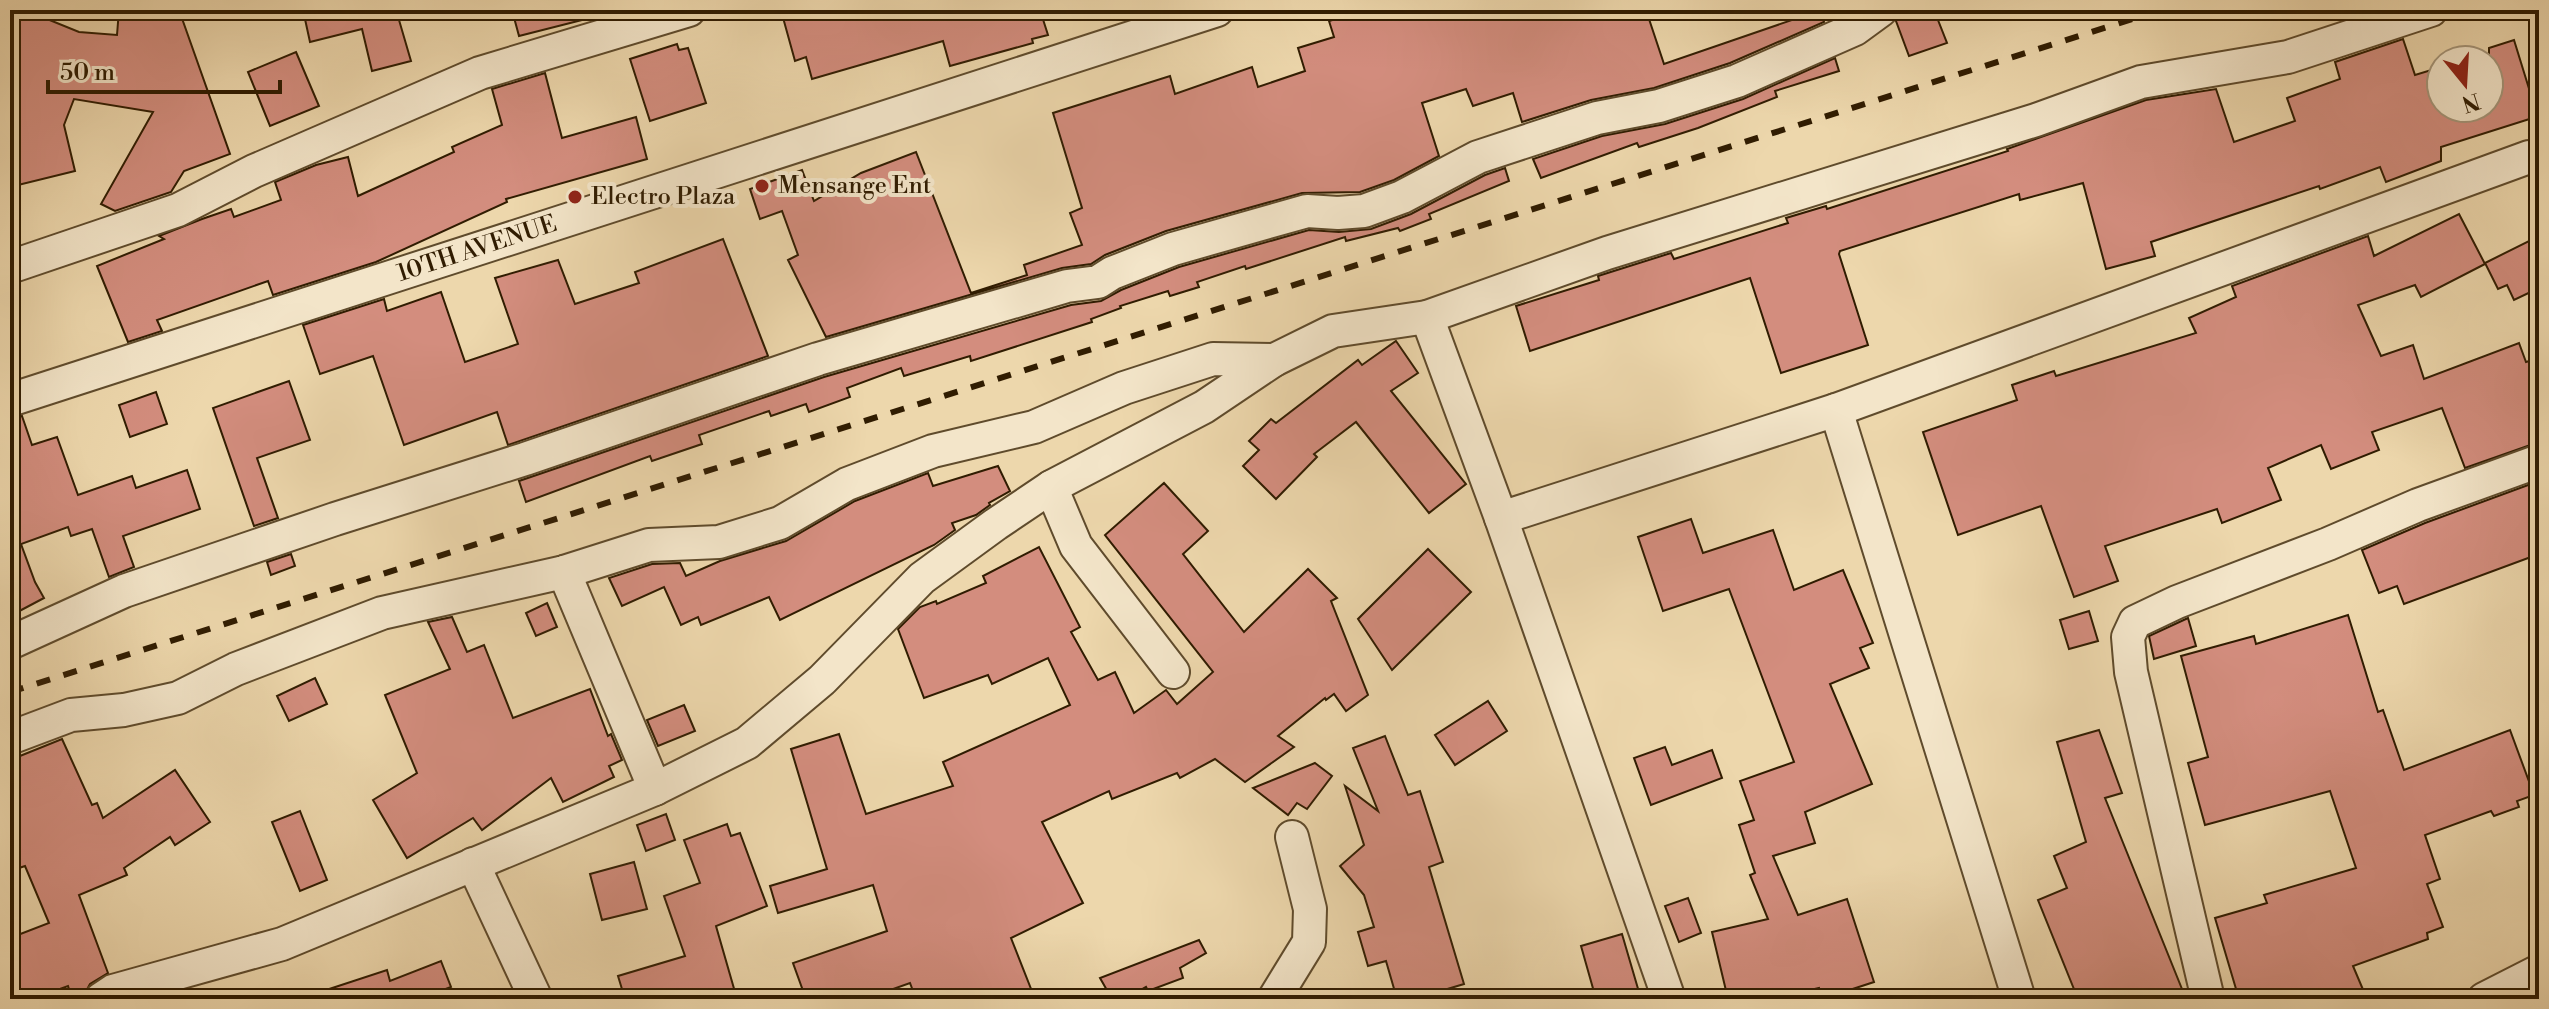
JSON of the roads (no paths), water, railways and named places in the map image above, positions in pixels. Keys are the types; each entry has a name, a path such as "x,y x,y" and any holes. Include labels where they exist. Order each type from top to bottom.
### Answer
{"street":[{"path":"10,267 178,210 254,171 480,73 689,10"},
{"name":"10TH AVENUE","path":"10,400 1217,10"},
{"path":"10,643 124,591 818,359 1067,286 1098,282 1112,273 1173,249 1307,211 1364,211 1402,197 1478,157 1597,118 1659,106 1737,81 1855,29 1881,10"},
{"path":"110,996 282,944 655,789 747,743 822,680 922,578 1051,487 1204,407 1274,360 1333,331 1427,317 1607,253 2036,120 2141,82 2288,57 2431,10"},
{"path":"1501,518 1836,410 2529,157"},
{"path":"1427,317 1501,518 1669,999"},
{"path":"10,738 71,715 124,710 178,698 236,669 382,613 564,572 649,545 719,542 765,528 780,523 847,484 933,451 1034,427 1124,388 1213,359 1274,360"},
{"path":"1836,410 2019,999"},
{"path":"2208,999 2131,672 2128,637 2135,622 2177,602 2328,544 2418,505 2539,461"},
{"path":"1051,487 1076,546 1173,672"},
{"path":"564,572 655,789"},
{"path":"1274,999 1309,942 1310,909 1292,837"},
{"path":"473,864 536,999"},
{"path":"2484,999 2539,971"}],"railway":[{"path":"10,692 2161,10"}],"place":[{"name":"Mensange Ent","path":"762,186"},
{"name":"Electro Plaza","path":"575,197"}]}
